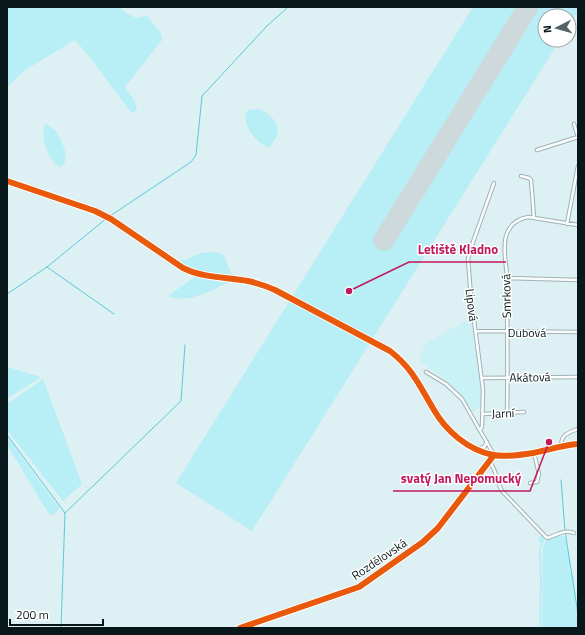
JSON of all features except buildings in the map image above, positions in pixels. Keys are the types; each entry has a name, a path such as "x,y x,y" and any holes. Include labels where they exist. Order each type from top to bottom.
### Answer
{"street":[{"path":"537,150 578,137 574,124"},
{"path":"567,224 578,166"},
{"path":"521,176 529,178 530,180 534,218"},
{"path":"7,181 95,211 111,219 183,268 194,273 257,283 275,290 390,351 402,361 413,374 439,418 451,432 464,442 477,449 494,455 518,455 578,444"},
{"name":"Lipová","path":"480,430 482,427 483,414 482,378 475,331 468,259 494,183"},
{"name":"Smrková","path":"507,413 508,377 506,237 514,224 522,218 528,217 578,225"},
{"path":"507,278 578,280"},
{"name":"Dubová","path":"475,331 578,332"},
{"path":"426,372 446,384 462,399 494,455"},
{"name":"Akátová","path":"482,378 578,377"},
{"name":"Jarní","path":"483,414 524,412"},
{"path":"562,447 561,439 569,432 578,429"},
{"path":"477,449 484,447 487,441"},
{"path":"530,484 537,482 539,478 534,453"},
{"name":"Rozdělovská","path":"240,628 359,587 423,542 438,528 494,455"},
{"path":"489,461 494,466 499,487 502,491 547,538 564,531 574,533"}],"shaded area":[{"path":"7,7 120,7 125,12 136,18 147,16 162,35 162,40 125,87 134,100 137,110 133,113 130,111 89,56 75,40 25,70 7,87"},
{"path":"473,7 578,7 577,13 577,8 537,8 537,48 555,48 252,531 176,483"},
{"path":"258,109 269,115 277,126 278,131 270,147 265,146 256,139 246,123 245,118 248,110"},
{"path":"46,123 56,132 65,150 66,155 64,164 60,167 48,154 44,141 44,128"},
{"path":"215,252 224,255 231,273 236,276 201,274 178,261 185,260 201,253"},
{"path":"196,276 232,281 209,292 193,297 184,299 168,296"},
{"path":"471,320 482,391 482,406 472,412 462,396 447,381 418,360 426,343 463,322"},
{"path":"7,367 41,377 7,399"},
{"path":"43,379 82,484 63,501 7,430 7,404"},
{"path":"7,437 59,508 53,515 49,514 7,445"},
{"path":"558,535 565,537 567,545 566,547 570,561 569,570 573,575 578,611 576,616 578,618 578,628 542,628 543,547 546,541"},
{"path":"543,536 545,540 541,551 541,628 539,628 539,553 541,544 539,542 539,537"}],"waterway":[{"path":"7,294 47,267 107,218 191,162 196,155 202,96 267,26 288,7"},
{"path":"47,267 114,314"},
{"path":"65,513 181,401 185,345"},
{"path":"7,435 65,513 61,628"},
{"path":"561,480 565,531 578,614"}],"runway":[{"path":"384,240 528,7"}],"cycle path":[{"path":"7,181 95,211 111,219 183,268 198,274 248,281 275,290 390,351 410,371 439,418 451,432 475,449 493,455 508,456 533,453 561,446 578,444"},
{"path":"240,628 359,587 423,542 438,528 494,455"}],"place":[{"name":"Letiště Kladno","path":"349,291"},
{"name":"svatý Jan Nepomucký","path":"549,442"}]}
